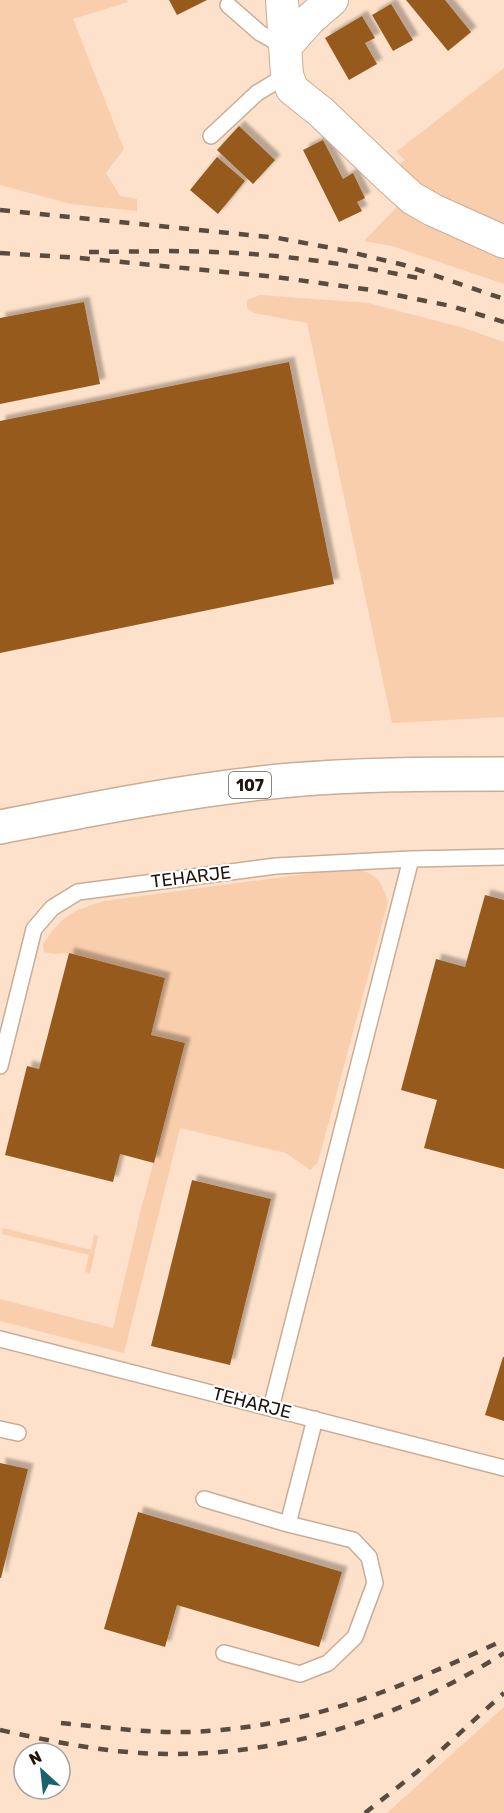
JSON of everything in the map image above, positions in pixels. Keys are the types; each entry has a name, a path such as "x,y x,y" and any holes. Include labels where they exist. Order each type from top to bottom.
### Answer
{"main road":[{"name":"107","path":"0,827 136,801 280,781 424,774 504,774"}],"street":[{"path":"282,0 286,61 292,89 321,112 412,198 504,243"},
{"path":"286,61 309,20 332,0"}],"lane":[{"path":"210,136 257,93 286,61 260,33 228,5"},
{"name":"TEHARJE","path":"0,1066 34,929 52,908 78,892 276,866 411,859 504,858"},
{"path":"271,1408 411,859"},
{"name":"TEHARJE","path":"0,1339 504,1468"},
{"path":"288,1524 315,1419"},
{"path":"0,1429 18,1433"},
{"path":"204,1499 288,1524 353,1540 369,1557 375,1583 355,1637 328,1663 300,1674 224,1653"}],"shaded area":[{"path":"0,0 127,0 128,2 73,19 124,149 106,173 120,196 137,199 137,211 71,204 0,185"},
{"path":"504,68 504,234 462,214 394,169 405,160 396,152"},
{"path":"402,202 504,256 504,284 392,246 364,241"},
{"path":"260,295 368,303 464,328 504,342 504,717 392,723 307,323 254,313 247,308 247,300"},
{"path":"350,868 371,874 379,882 388,902 318,1162 310,1170 286,1153 180,1128 124,1353 0,1321 0,1299 113,1328 141,1209 185,1044 151,1035 165,978 69,953 44,952 43,944 50,934 69,915 104,901"},
{"path":"3,1228 91,1250 94,1235 98,1236 91,1270 89,1273 85,1272 89,1255 2,1234"},
{"path":"504,1707 504,1813 387,1813"}],"building":[{"path":"169,0 207,0 177,15"},
{"path":"406,0 445,0 471,32 448,51"},
{"path":"391,4 413,40 393,51 372,15"},
{"path":"362,16 375,38 365,43 377,64 349,80 325,38"},
{"path":"239,126 275,160 253,184 217,150"},
{"path":"323,140 343,179 353,173 365,198 357,202 362,211 339,222 303,150"},
{"path":"217,157 245,181 218,214 190,190"},
{"path":"84,302 100,384 0,404 0,318"},
{"path":"289,362 334,584 0,653 0,421"},
{"path":"485,895 504,900 504,1169 424,1148 437,1100 401,1090 436,959 465,967"},
{"path":"69,953 165,978 151,1035 185,1043 154,1163 120,1154 113,1182 5,1155 27,1066 39,1069"},
{"path":"192,1180 271,1199 230,1365 151,1346"},
{"path":"504,1357 504,1421 485,1415"},
{"path":"0,1463 28,1469 1,1578 0,1578"},
{"path":"138,1512 342,1572 319,1647 177,1605 165,1647 104,1629"}],"railway":[{"path":"0,210 278,238 404,265 504,299"},
{"path":"89,252 198,251 266,255 345,265 423,279"},
{"path":"0,253 80,258 276,277 371,290 451,306 504,322"},
{"path":"61,1723 172,1732 231,1729 273,1723 351,1703 389,1690 504,1640"},
{"path":"0,1730 104,1750 140,1753 188,1754 283,1743 330,1732 375,1717 419,1699 504,1653"},
{"path":"365,1813 417,1772 504,1693"}]}
